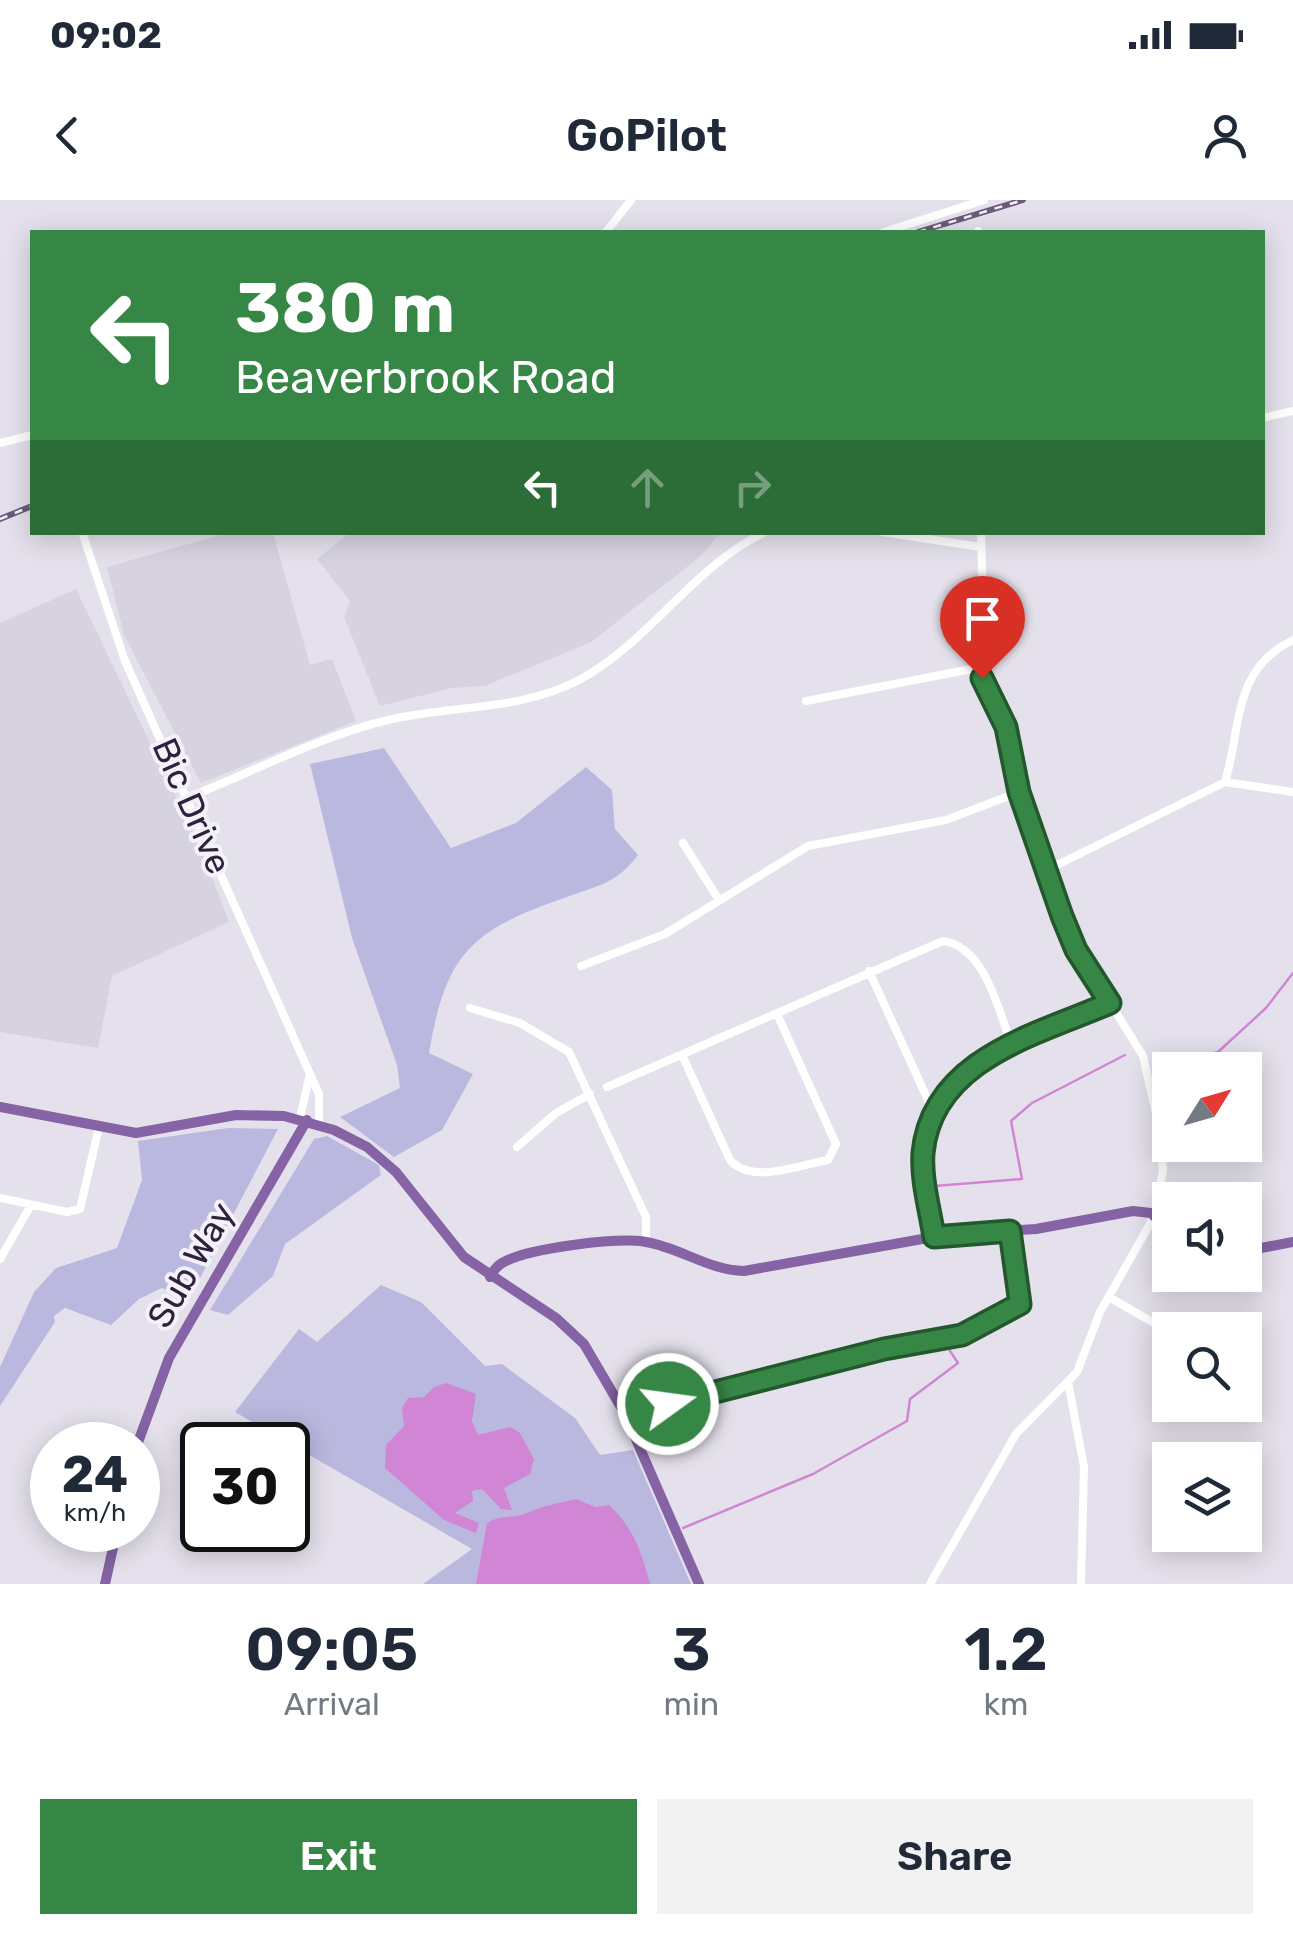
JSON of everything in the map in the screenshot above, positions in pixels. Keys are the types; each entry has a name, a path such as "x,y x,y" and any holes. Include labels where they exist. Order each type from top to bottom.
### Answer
{"main road":[{"path":"0,1106 136,1133 236,1115 303,1119 356,1140 387,1162 450,1242 490,1277 574,1333 625,1414 699,1584"},
{"name":"Sub Way","path":"145,1422 161,1373 303,1119"},
{"path":"490,1277 499,1264 520,1256 623,1241 646,1242 714,1268 744,1271 934,1237 1010,1231 1133,1211 1152,1215"},
{"path":"1262,1248 1293,1242"},
{"path":"105,1584 112,1552"}],"street":[{"path":"608,230 631,200"},
{"path":"890,230 984,200"},
{"path":"1265,417 1293,410"},
{"path":"0,443 30,436"},
{"name":"Bic Drive","path":"83,535 116,642 189,797 322,1103 319,1124"},
{"path":"189,797 381,722 526,698 569,684 608,660 733,552 761,535"},
{"path":"901,535 981,548"},
{"path":"982,535 984,688 1006,727 1019,792 1076,950 1143,1056 1159,1127 1161,1182"},
{"path":"1225,782 1252,672 1266,654 1293,640"},
{"path":"806,701 982,667"},
{"path":"1045,871 1225,782 1293,792"},
{"path":"582,966 664,934 815,843 946,820 1019,792"},
{"path":"683,843 719,900"},
{"path":"607,1087 932,942 962,946 980,968 1012,1045"},
{"path":"870,971 934,1113"},
{"path":"934,1237 923,1167 934,1113 969,1070 1012,1045 1110,1003"},
{"path":"470,1008 520,1023 569,1052 646,1216 646,1242"},
{"path":"682,1055 730,1160 740,1170 758,1173 828,1160 836,1144 776,1014"},
{"path":"303,1119 309,1078"},
{"path":"517,1147 556,1113 590,1094"},
{"path":"0,1198 66,1212 80,1208 99,1127"},
{"path":"0,1259 31,1205"},
{"path":"930,1584 1016,1434 1034,1411 1080,1368 1109,1297 1152,1219"},
{"path":"625,1414 884,1349 978,1330 1020,1304 1010,1231"},
{"path":"1109,1297 1152,1322"},
{"path":"1068,1382 1084,1466 1082,1584"}],"shaded area":[{"path":"220,535 274,535 310,665 332,659 356,721 201,783 124,635 107,567"},
{"path":"347,535 718,535 701,556 591,642 485,686 452,688 380,706 344,617 350,601 317,559"},
{"path":"76,589 202,851 229,922 112,976 98,1048 0,1032 0,623"},
{"path":"384,748 451,848 516,823 586,767 612,790 615,829 638,855 607,882 507,921 468,950 444,991 429,1053 473,1074 442,1130 394,1157 340,1117 400,1088 397,1065 352,938 310,764"},
{"path":"228,1128 278,1129 188,1301 162,1288 139,1299 111,1325 65,1308 54,1316 55,1322 0,1406 0,1367 34,1292 56,1268 117,1248 142,1180 138,1141"},
{"path":"327,1136 379,1165 381,1175 285,1244 273,1276 228,1315 210,1310 314,1139"},
{"path":"381,1285 421,1302 485,1366 502,1364 575,1418 600,1455 633,1450 691,1584 423,1584 472,1549 310,1455 310,1422 252,1422 235,1412 299,1329 317,1342"},
{"path":"446,1383 476,1394 472,1421 478,1435 510,1427 520,1433 534,1459 530,1474 504,1488 512,1510 501,1509 482,1489 472,1491 473,1501 455,1513 479,1523 476,1533 444,1520 385,1468 386,1445 404,1426 402,1408 408,1398 424,1397 434,1387"},
{"path":"576,1499 596,1507 609,1505 618,1514 636,1541 650,1584 476,1584 487,1523"}],"waterway":[{"path":"1218,1052 1266,1008 1293,973"},
{"path":"935,1186 1022,1179 1011,1121 1032,1103 1125,1055"},
{"path":"683,1528 813,1474 907,1421 910,1399 958,1363 950,1351"}],"railway":[{"path":"925,230 1023,200"},
{"path":"0,519 30,507"}],"route":[{"path":"668,1404 884,1349 962,1335 1012,1312 1020,1304 1010,1231 934,1237 923,1167 927,1131 944,1095 986,1058 1110,1003 1076,950 1062,916 1019,792 1006,727 982,678"}]}
